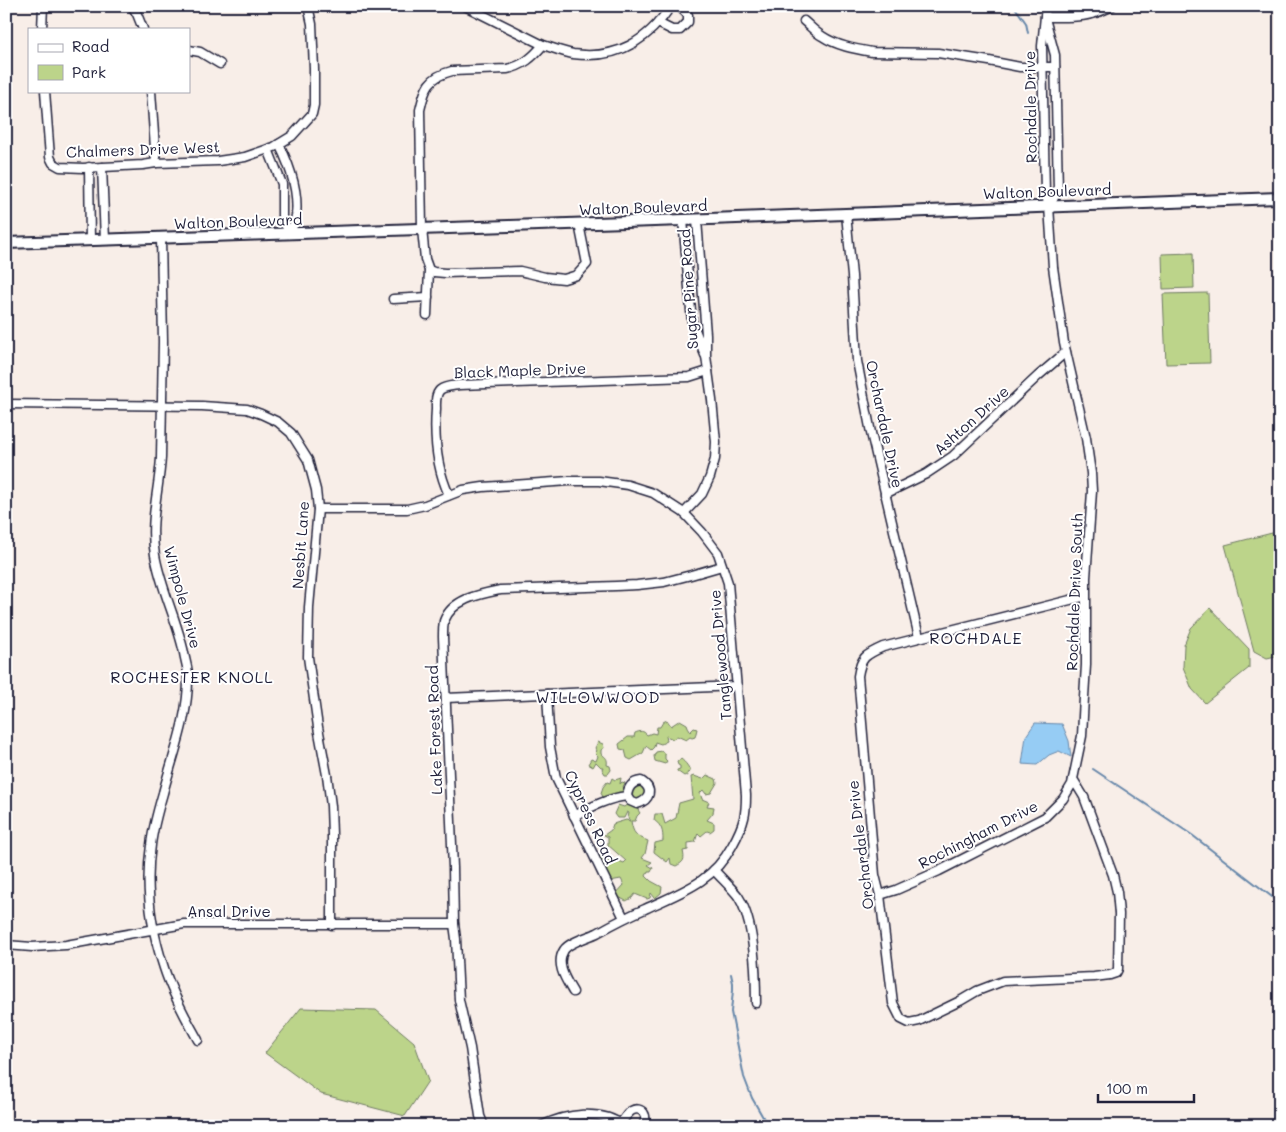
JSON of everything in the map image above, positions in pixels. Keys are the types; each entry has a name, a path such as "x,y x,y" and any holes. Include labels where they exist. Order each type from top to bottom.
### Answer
{"main road":[{"name":"Walton Boulevard","path":"6,243 1280,198"}],"street":[{"path":"42,28 43,6"},
{"path":"132,6 140,19 143,28"},
{"name":"Chalmers Drive West","path":"45,92 50,156 54,163 60,166 89,168 143,166 156,163 218,161 245,157 274,147 292,136 312,114 314,105 314,69 312,24 308,6"},
{"path":"465,6 543,45 572,54 587,55 606,55 628,47 640,40 658,23 671,6"},
{"path":"658,23 672,30 680,30 688,22 688,15 678,6"},
{"name":"Rochdale Drive","path":"1046,6 1042,67 1045,193 1049,206"},
{"path":"1049,206 1058,191 1055,55 1045,17 1087,16 1102,12 1112,6"},
{"path":"804,21 828,40 862,51 938,53 1020,67 1055,67"},
{"path":"428,316 429,270 425,259 422,229 420,110 423,94 428,83 443,73 516,67 533,56 543,45"},
{"path":"190,50 200,52 220,64"},
{"path":"151,92 156,163"},
{"path":"274,147 282,184 282,218 290,234"},
{"path":"274,147 292,174 295,190 296,217 290,234"},
{"path":"102,167 105,240"},
{"path":"89,168 90,241"},
{"name":"Rochdale Drive South","path":"1049,206 1053,267 1066,352 1086,438 1092,491 1086,596 1086,665 1082,736 1073,779"},
{"name":"Orchardale Drive","path":"846,214 857,361 871,433 919,637 868,653 860,665 858,676 875,875 880,895 893,1003 901,1019 909,1023 919,1021 977,991 1003,981 1094,977 1116,973 1119,960 1119,914 1114,875 1084,797 1073,779"},
{"name":"Sugar Pine Road","path":"684,220 692,322 706,356"},
{"name":"Sugar Pine Road","path":"684,513 702,494 716,459 706,356 697,220"},
{"path":"429,270 445,273 520,271 564,279 577,275 587,264 579,224"},
{"name":"Wimpole Drive","path":"161,238 164,342 163,406 160,475 152,530 159,571 181,639 188,673 188,694 185,715 156,819 151,845 149,887 154,929 166,975 198,1040"},
{"path":"393,298 428,297"},
{"name":"Ashton Drive","path":"885,494 926,474 953,456 1066,352"},
{"name":"Black Maple Drive","path":"449,494 444,485 440,468 435,422 436,396 441,390 449,386 689,377 708,371"},
{"name":"Nesbit Lane","path":"6,404 202,406 247,409 278,422 291,433 308,460 316,490 318,509 309,606 308,657 327,775 330,806 332,925"},
{"name":"Tanglewood Drive","path":"318,509 407,509 425,505 449,494 483,487 569,481 628,485 653,493 684,513 718,553 728,583 746,795 744,817 736,839 722,863 696,885 565,948 561,957 562,972 573,992"},
{"name":"Lake Forest Road","path":"484,1126 480,1116 470,1048 459,1000 454,924 443,626 445,619 452,609 471,597 500,590 616,586 664,582 722,566"},
{"path":"919,637 1086,596"},
{"path":"446,698 737,686"},
{"name":"Cypress Road","path":"547,694 550,747 556,778 624,918"},
{"name":"Rochingham Drive","path":"880,895 896,890 939,870 1045,817 1064,799 1073,779"},
{"path":"574,816 594,805 627,796"},
{"path":"714,870 738,897 746,914 752,942 756,1003"},
{"name":"Ansal Drive","path":"6,945 66,945 184,924 454,924"},
{"path":"541,1126 567,1116 582,1114 594,1114 622,1125 628,1113 633,1110 641,1110 644,1113 646,1117 642,1126"}],"green space":[{"path":"1193,253 1194,288 1163,289 1162,254"},
{"path":"1208,293 1210,363 1166,364 1163,294"},
{"path":"1272,533 1280,534 1280,655 1267,658 1254,651 1225,545"},
{"path":"1210,608 1249,649 1249,668 1205,703 1192,689 1183,667 1184,645 1191,628"},
{"path":"667,720 671,726 680,720 687,724 690,732 694,728 697,729 695,737 690,737 686,740 677,736 673,739 666,736 667,741 661,744 655,742 651,750 646,746 643,753 631,760 627,758 625,750 620,749 619,744 628,737 634,737 635,733 641,731 647,735 656,734 657,727 660,727"},
{"path":"598,742 603,744 604,748 601,750 601,754 606,758 607,765 610,766 611,770 608,774 605,774 602,769 603,767 596,762 593,767 588,764 591,759 596,761 598,756 595,753 597,751 595,748"},
{"path":"661,751 665,754 667,761 665,764 655,761 654,756 656,752"},
{"path":"681,759 689,769 688,776 684,776 677,771 680,769 680,766 677,762"},
{"path":"707,775 716,779 717,783 711,793 706,794 703,790 700,793 702,799 709,802 707,806 714,807 713,813 707,820 714,823 714,829 710,832 707,831 701,836 698,833 695,842 688,843 688,850 683,851 684,859 682,862 676,866 671,864 670,858 667,862 654,852 655,843 663,841 662,829 654,820 655,814 662,814 665,824 676,818 679,803 693,799 691,777 703,779"},
{"path":"612,778 615,780 621,778 620,784 622,782 625,783 623,787 625,793 621,801 607,799 601,793 603,787 607,782 610,783"},
{"path":"639,783 647,789 645,796 639,800 630,798 631,790"},
{"path":"629,803 638,808 640,813 635,821 631,821 634,832 648,841 642,858 652,862 648,865 653,868 646,876 662,887 661,893 655,898 651,893 650,898 647,899 635,894 626,901 615,895 624,885 621,879 610,881 598,857 601,855 610,862 619,861 624,863 626,861 608,845 608,837 604,835 611,830 613,824 626,820 630,821 628,818 629,813 627,812 624,818 617,818 614,814 618,805 624,807"},
{"path":"301,1008 376,1010 414,1042 428,1081 405,1116 321,1094 265,1053"}],"water":[{"path":"1035,723 1062,724 1069,741 1071,757 1059,751 1049,755 1037,765 1022,764 1026,736"}],"waterway":[{"path":"1014,6 1026,23 1028,33"},
{"path":"1093,769 1192,835 1280,903"},
{"path":"731,974 733,983 731,1012 744,1077 752,1098 768,1126"}],"district":[{"name":"ROCHDALE","path":"976,637"},
{"name":"ROCHESTER KNOLL","path":"192,676"},
{"name":"WILLOWWOOD","path":"598,696"}]}
